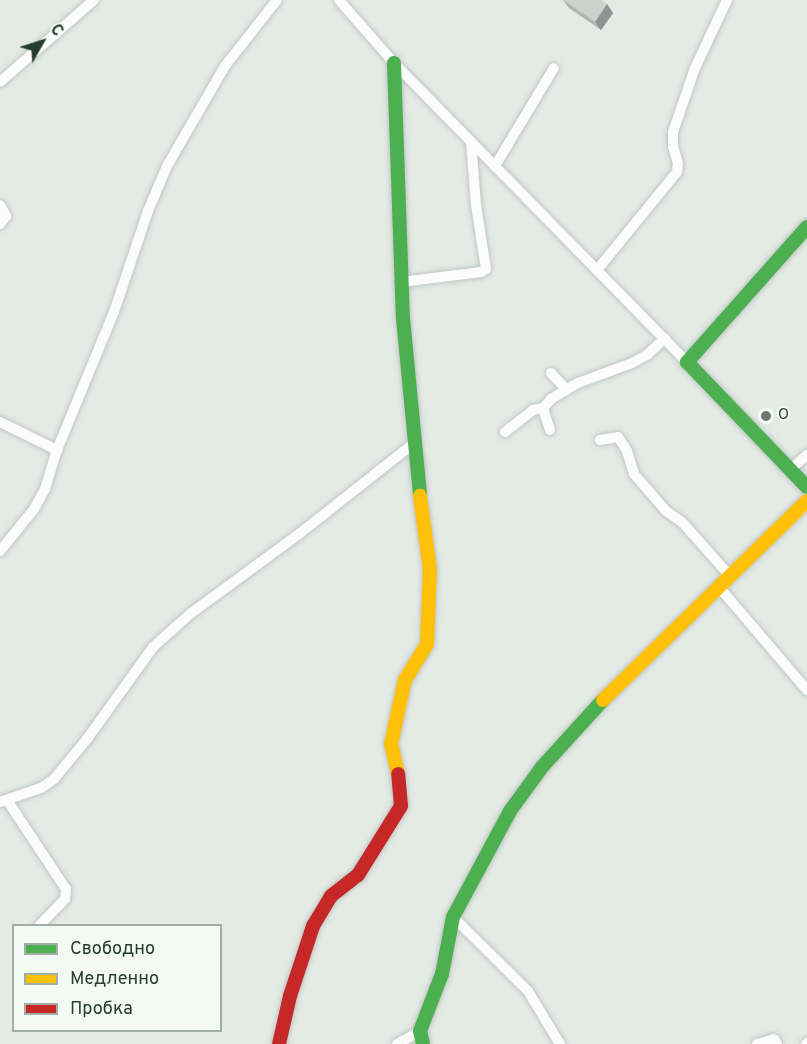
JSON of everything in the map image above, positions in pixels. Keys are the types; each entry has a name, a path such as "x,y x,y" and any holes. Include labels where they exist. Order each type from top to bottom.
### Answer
{"street":[{"path":"0,82 94,0"},
{"path":"0,551 24,523 45,489 57,450 114,312 148,212 167,166 225,66 276,0"},
{"path":"339,0 394,63 792,468 807,487"},
{"path":"597,270 677,172 678,163 673,147 673,132 695,68 727,0"},
{"path":"279,1044 290,996 313,926 331,896 358,875 401,806 401,785 392,744 405,680 425,652 429,623 430,570 414,444 401,282 394,63"},
{"path":"495,166 554,68"},
{"path":"401,282 481,272 486,269 476,205 471,142"},
{"path":"0,205 6,216 0,224"},
{"path":"687,362 807,227"},
{"path":"505,432 534,410 543,408 567,390 648,354 665,338"},
{"path":"550,373 567,390"},
{"path":"543,408 550,430"},
{"path":"0,422 57,450"},
{"path":"600,441 618,437 627,451 634,474 666,512 682,522 730,576"},
{"path":"41,924 65,899 66,889 3,801 41,788 54,779 112,705 153,647 190,614 299,534 414,444"},
{"path":"792,468 807,455"},
{"path":"397,1044 421,1037 442,974 453,917 510,811 542,767 611,692 807,501"},
{"path":"719,587 807,690"},
{"path":"453,917 528,990 560,1044"},
{"path":"758,1044 774,1039 777,1044"}],"building":[{"path":"563,0 601,0 607,4 595,22"}],"traffic: fast":[{"path":"394,63 403,318 420,496"},
{"path":"807,227 687,362 807,487"},
{"path":"423,1044 420,1031 442,974 453,917 510,811 542,767 603,700"}],"traffic: slow":[{"path":"398,774 391,744 405,680 427,644 430,570 420,496"},
{"path":"603,700 807,501"}],"traffic: jam":[{"path":"279,1044 290,996 313,926 331,896 358,875 401,806 398,774"}],"place":[{"name":"O","path":"766,416"}]}
